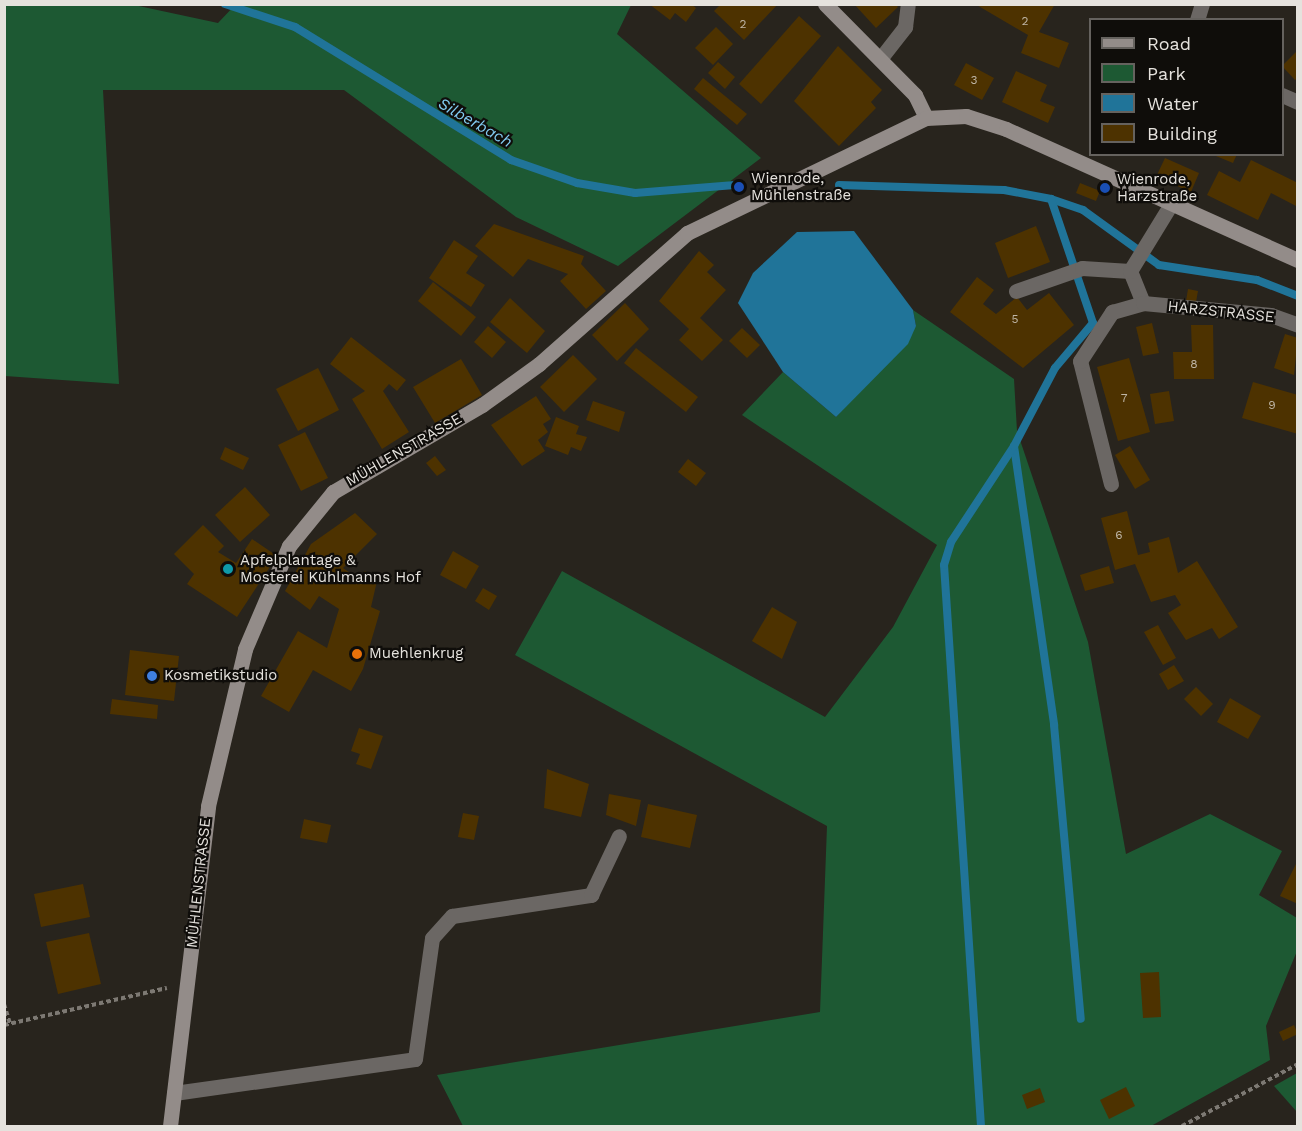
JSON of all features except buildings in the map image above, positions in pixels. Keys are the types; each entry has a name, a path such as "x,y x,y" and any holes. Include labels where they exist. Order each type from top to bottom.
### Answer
{"main road":[{"path":"825,4 915,95 926,118 966,116 1006,129 1298,260"},
{"name":"MÜHLENSTRASSE","path":"170,1126 208,806 245,649 290,546 309,516 333,492 482,405 538,364 687,233 926,118"}],"street":[{"path":"880,59 905,27 908,4"},
{"path":"1284,96 1298,102"},
{"path":"1143,303 1132,268 1171,204"},
{"path":"1016,291 1075,271 1132,268"},
{"name":"HARZSTRASSE","path":"1111,484 1080,361 1112,312 1143,303 1271,315 1298,325"},
{"path":"174,1093 415,1059 432,938 452,916 591,895 619,836"}],"path":[{"path":"4,1004 7,1025 188,983"},
{"path":"1182,1126 1298,1064"}],"green space":[{"path":"236,4 631,5 617,34 761,158 618,266 516,217 344,90 103,90 119,384 5,376 5,5 134,5 218,23"},
{"path":"913,310 1014,379 1017,431 1088,642 1126,854 1210,814 1282,851 1259,895 1297,918 1297,951 1266,1026 1270,1060 1151,1126 463,1126 437,1075 820,1012 827,826 515,655 562,571 825,717 893,627 937,545 742,415 783,372 836,417 916,326"},
{"path":"1297,1073 1297,1112 1274,1086"}],"water":[{"path":"854,231 913,310 916,326 908,344 836,417 783,372 738,303 753,273 797,232"}],"waterway":[{"name":"Silberbach","path":"225,4 295,27 511,160 577,183 635,193 735,185"},
{"path":"839,185 1004,190 1051,199 1083,210 1159,265 1257,280 1298,296"},
{"path":"981,1126 944,565 951,542 1014,446 1055,368 1093,323 1051,199"},
{"path":"1014,446 1054,725 1081,1019"}],"place":[{"name":"Wienrode, Mühlenstraße","path":"739,187"},
{"name":"Wienrode, Harzstraße","path":"1105,188"},
{"name":"Apfelplantage & Mosterei Kühlmanns Hof","path":"228,569"},
{"name":"Muehlenkrug","path":"357,654"},
{"name":"Kosmetikstudio","path":"152,676"}]}
